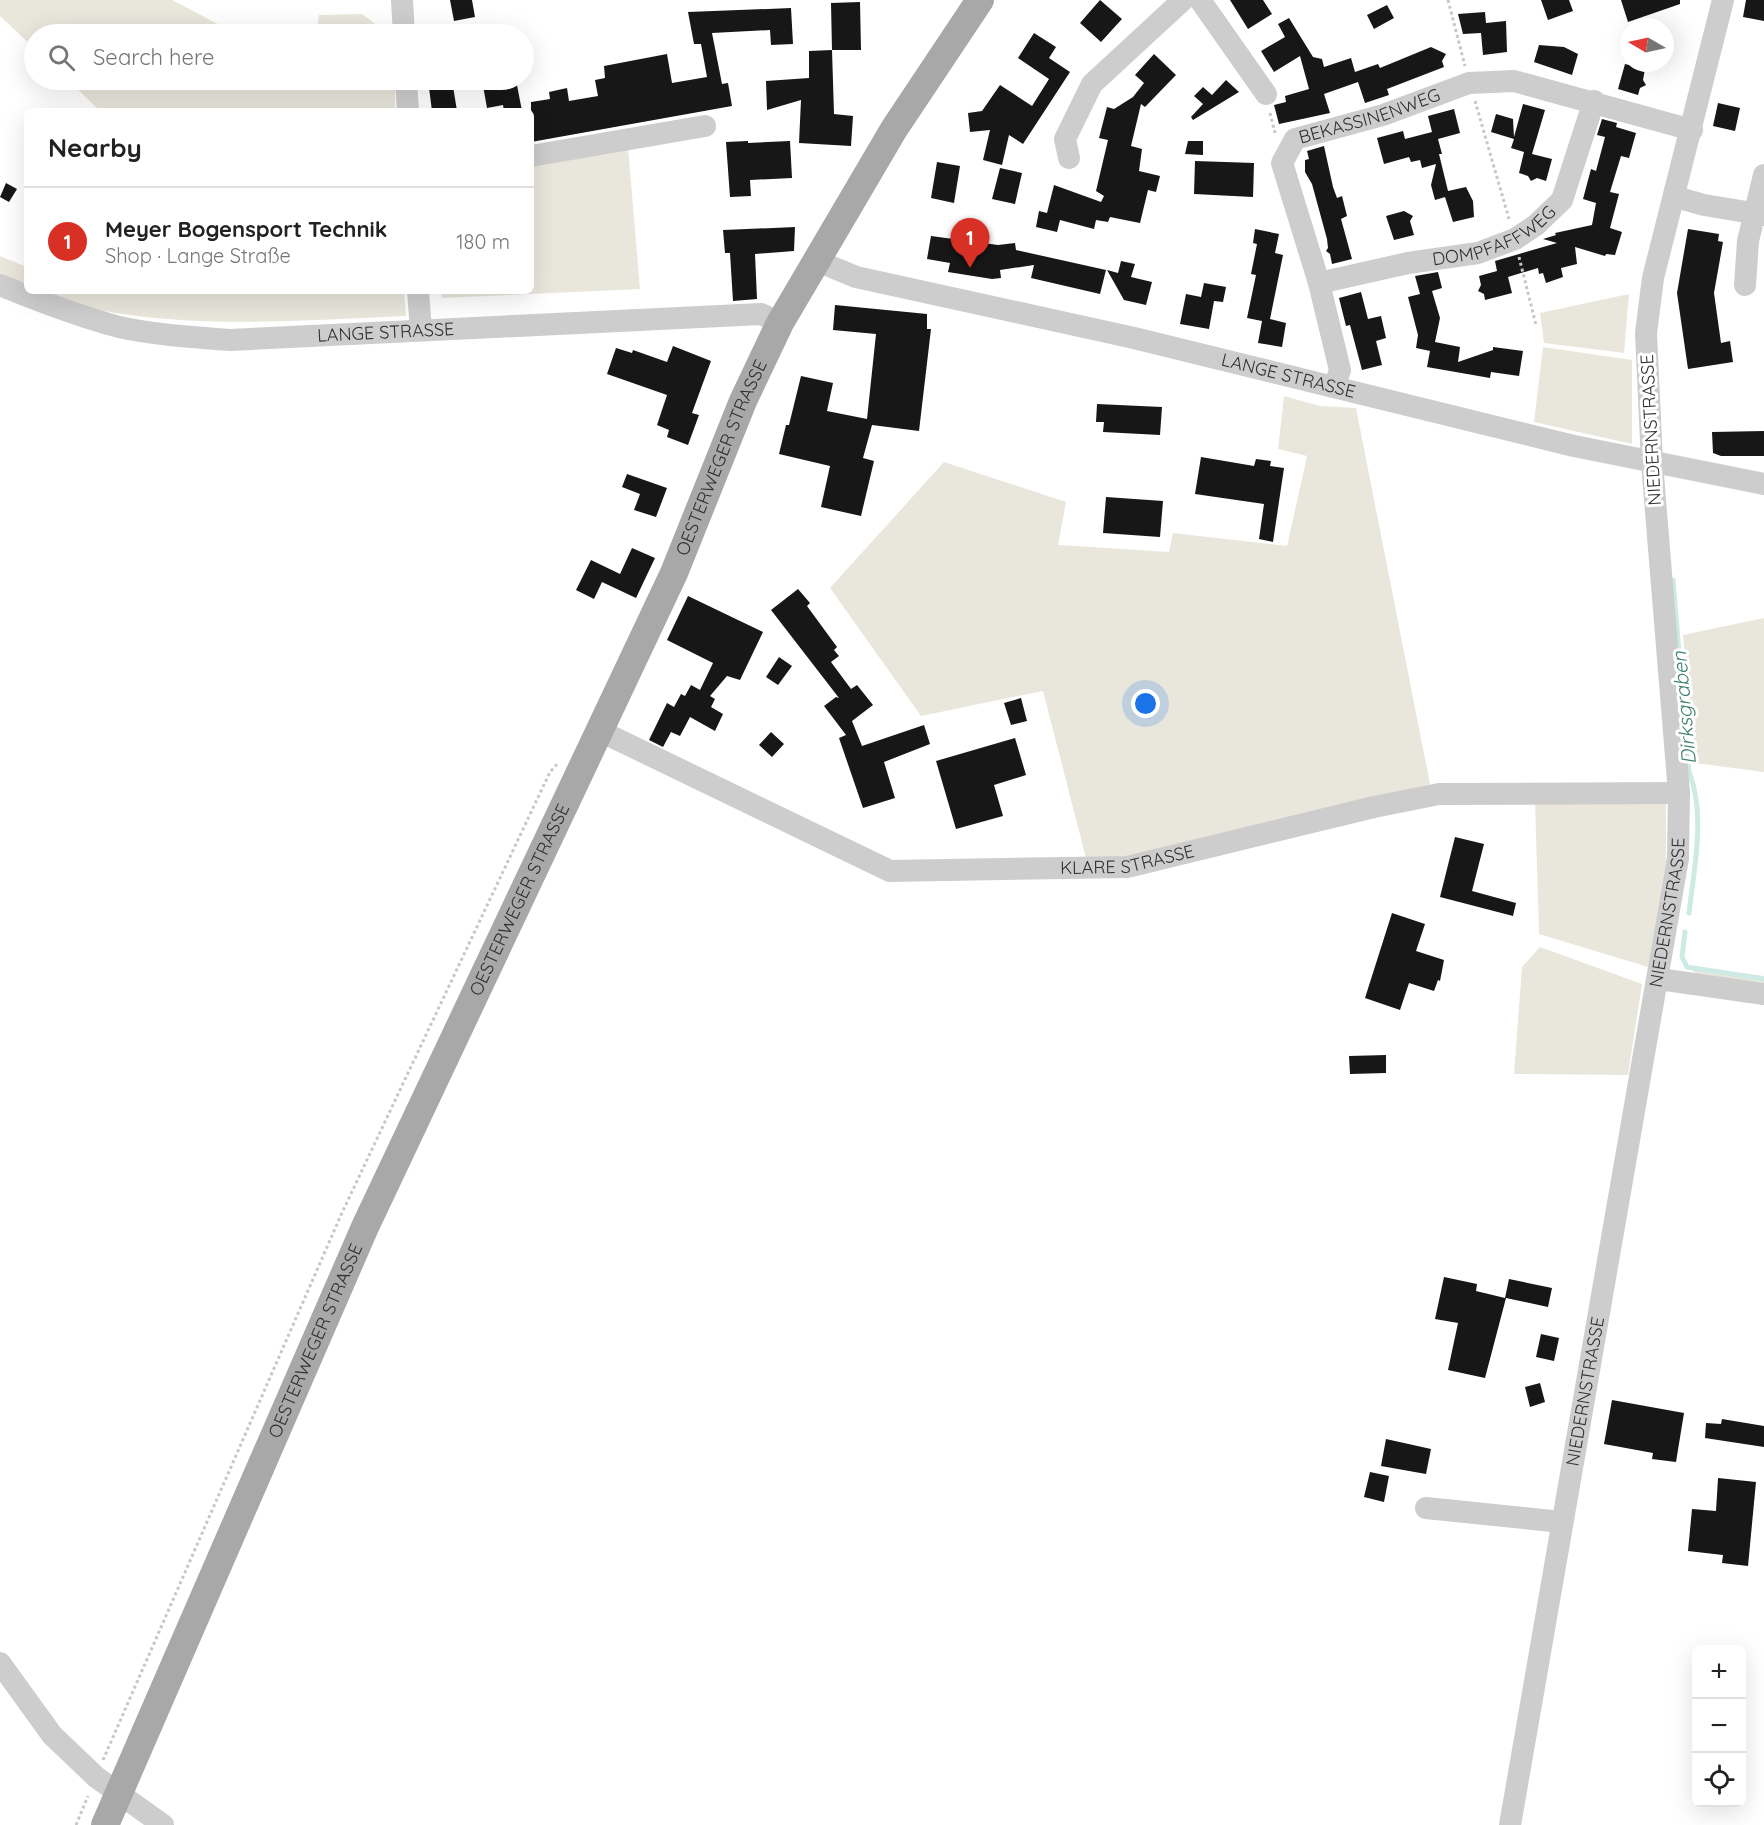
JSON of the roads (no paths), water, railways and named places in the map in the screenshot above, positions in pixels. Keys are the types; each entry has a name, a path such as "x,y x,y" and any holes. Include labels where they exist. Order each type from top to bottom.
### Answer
{"main road":[{"name":"OESTERWEGER STRASSE","path":"105,1825 365,1227 674,573 743,401 780,323 894,129 976,1"}],"street":[{"path":"402,0 403,24"},
{"path":"1069,158 1065,139 1092,84 1183,0"},
{"path":"1200,0 1266,94"},
{"name":"NIEDERNSTRASSE","path":"1510,1825 1581,1405 1659,979 1677,858 1679,793 1652,463 1646,333 1653,278 1676,197 1723,0"},
{"name":"BEKASSINENWEG","path":"1335,385 1340,370 1319,283 1282,163 1295,139 1383,115 1469,83 1514,81 1594,101 1692,130"},
{"path":"407,90 408,108"},
{"name":"DOMPFAFFWEG","path":"1319,283 1408,263 1478,253 1515,239 1536,225 1562,200 1594,101"},
{"path":"534,155 705,126"},
{"path":"1745,285 1748,241 1759,214 1764,175"},
{"path":"1676,197 1759,214"},
{"name":"LANGE STRASSE","path":"815,260 856,277 1134,338 1652,463 1764,484"},
{"name":"LANGE STRASSE","path":"0,285 60,310 100,321 180,337 230,340 761,314 780,323"},
{"path":"418,294 421,330"},
{"name":"KLARE STRASSE","path":"600,731 890,871 1127,867 1374,807 1439,794 1679,793"},
{"path":"1127,867 1166,870"},
{"path":"1659,979 1764,994"},
{"path":"1426,1508 1562,1522"},
{"path":"0,1663 52,1735 96,1777 162,1825"}],"waterway":[{"name":"Dirksgraben","path":"1673,580 1689,772 1694,788 1698,823 1689,913"},
{"name":"Dirksgraben","path":"1685,932 1682,957 1687,967 1764,979"}],"place":[{"name":"Meyer Bogensport Technik","path":"970,268"}]}
